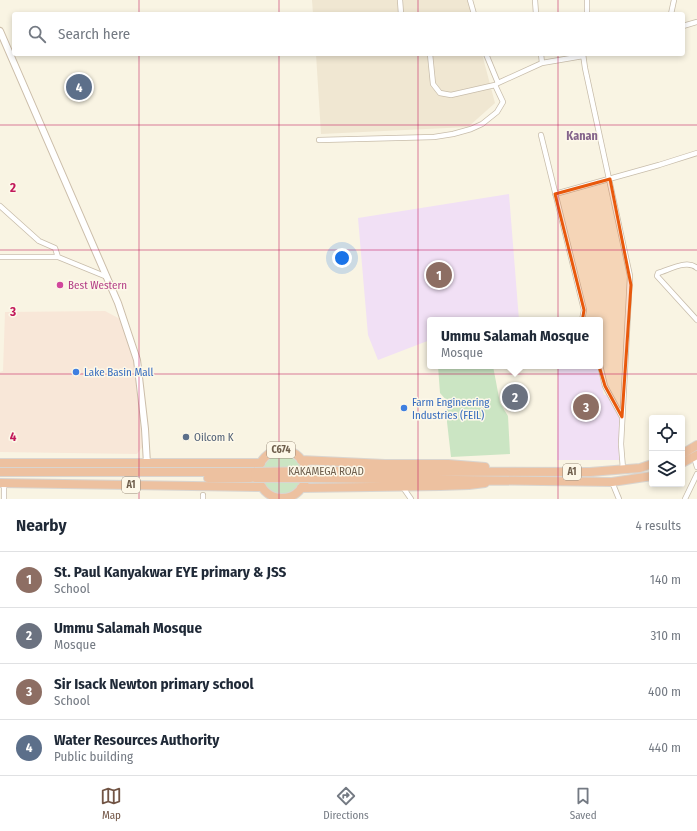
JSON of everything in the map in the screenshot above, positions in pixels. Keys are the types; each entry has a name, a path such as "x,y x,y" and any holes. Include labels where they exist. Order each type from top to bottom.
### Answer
{"highway":[{"path":"685,452 697,445"},
{"name":"C674","path":"262,487 258,475 261,463 267,455 281,450 288,451 301,460 306,474 301,488"},
{"path":"685,461 695,456"},
{"name":"A1","path":"301,460 385,464 473,465 484,466 492,475"},
{"name":"A1","path":"0,463 261,463"},
{"name":"KAKAMEGA ROAD","path":"0,472 492,475 590,472 649,465"},
{"name":"A1","path":"301,488 469,485 482,484 492,475"},
{"name":"A1","path":"1,481 492,475 612,482 649,476"},
{"name":"A1","path":"1,481 262,487"},
{"path":"262,487 268,494 275,498 289,498 301,488"}],"main road":[{"path":"0,30 118,303 137,360 145,429 147,464"}],"street":[{"path":"400,0 401,12"},
{"path":"470,0 473,12"},
{"path":"535,0 536,12"},
{"path":"587,0 587,12"},
{"path":"671,12 674,0"},
{"path":"685,25 697,22"},
{"path":"430,56 433,84 440,93 451,95 497,84 542,63 578,56"},
{"path":"319,140 434,137 471,129 482,124 497,112 503,102 487,56"},
{"path":"541,56 542,63"},
{"path":"583,56 625,250 631,285 622,416 621,444 623,469"},
{"path":"541,135 584,310 583,317"},
{"path":"555,194 610,179 697,152"},
{"path":"0,206 39,241 55,248 58,257"},
{"path":"0,257 58,257 107,277"},
{"path":"697,268 692,264 687,264 658,273 657,276 697,320"},
{"path":"601,369 605,386 622,416"},
{"path":"695,456 697,467"},
{"path":"685,499 697,474"},
{"path":"1,481 4,499"},
{"path":"612,482 619,499"},
{"path":"402,486 411,499"}],"highlighted area":[{"path":"610,179 631,285 622,417 605,386 596,356 587,342 582,322 584,310 555,194"}],"shaded area":[{"path":"312,0 468,0 471,12 313,12"},
{"path":"316,56 483,56 495,103 468,127 321,134"},
{"path":"509,194 519,317 427,317 427,341 378,360 368,335 358,218"},
{"path":"105,311 120,319 134,363 143,446 137,454 0,452 0,372 3,371 5,312"},
{"path":"558,369 598,369 604,395 609,395 621,419 620,460 557,460"}],"green space":[{"path":"438,369 494,369 500,403 508,416 510,454 451,457 447,422 447,401 440,393"},
{"path":"278,455 286,455 293,458 299,464 302,475 299,486 293,492 286,495 278,495 271,492 265,486 262,479 262,471 265,464 271,458"}],"place":[{"name":"Water Resources Authority","path":"79,87"},
{"name":"St. Paul Kanyakwar EYE primary & JSS","path":"439,275"},
{"name":"Best Western","path":"60,285"},
{"name":"Lake Basin Mall","path":"76,372"},
{"name":"Ummu Salamah Mosque","path":"515,397"},
{"name":"Sir Isack Newton primary school","path":"586,407"},
{"name":"Farm Engineering Industries (FEIL)","path":"404,408"},
{"name":"Oilcom K","path":"186,437"}],"district":[{"name":"Kanan","path":"582,136"}]}
